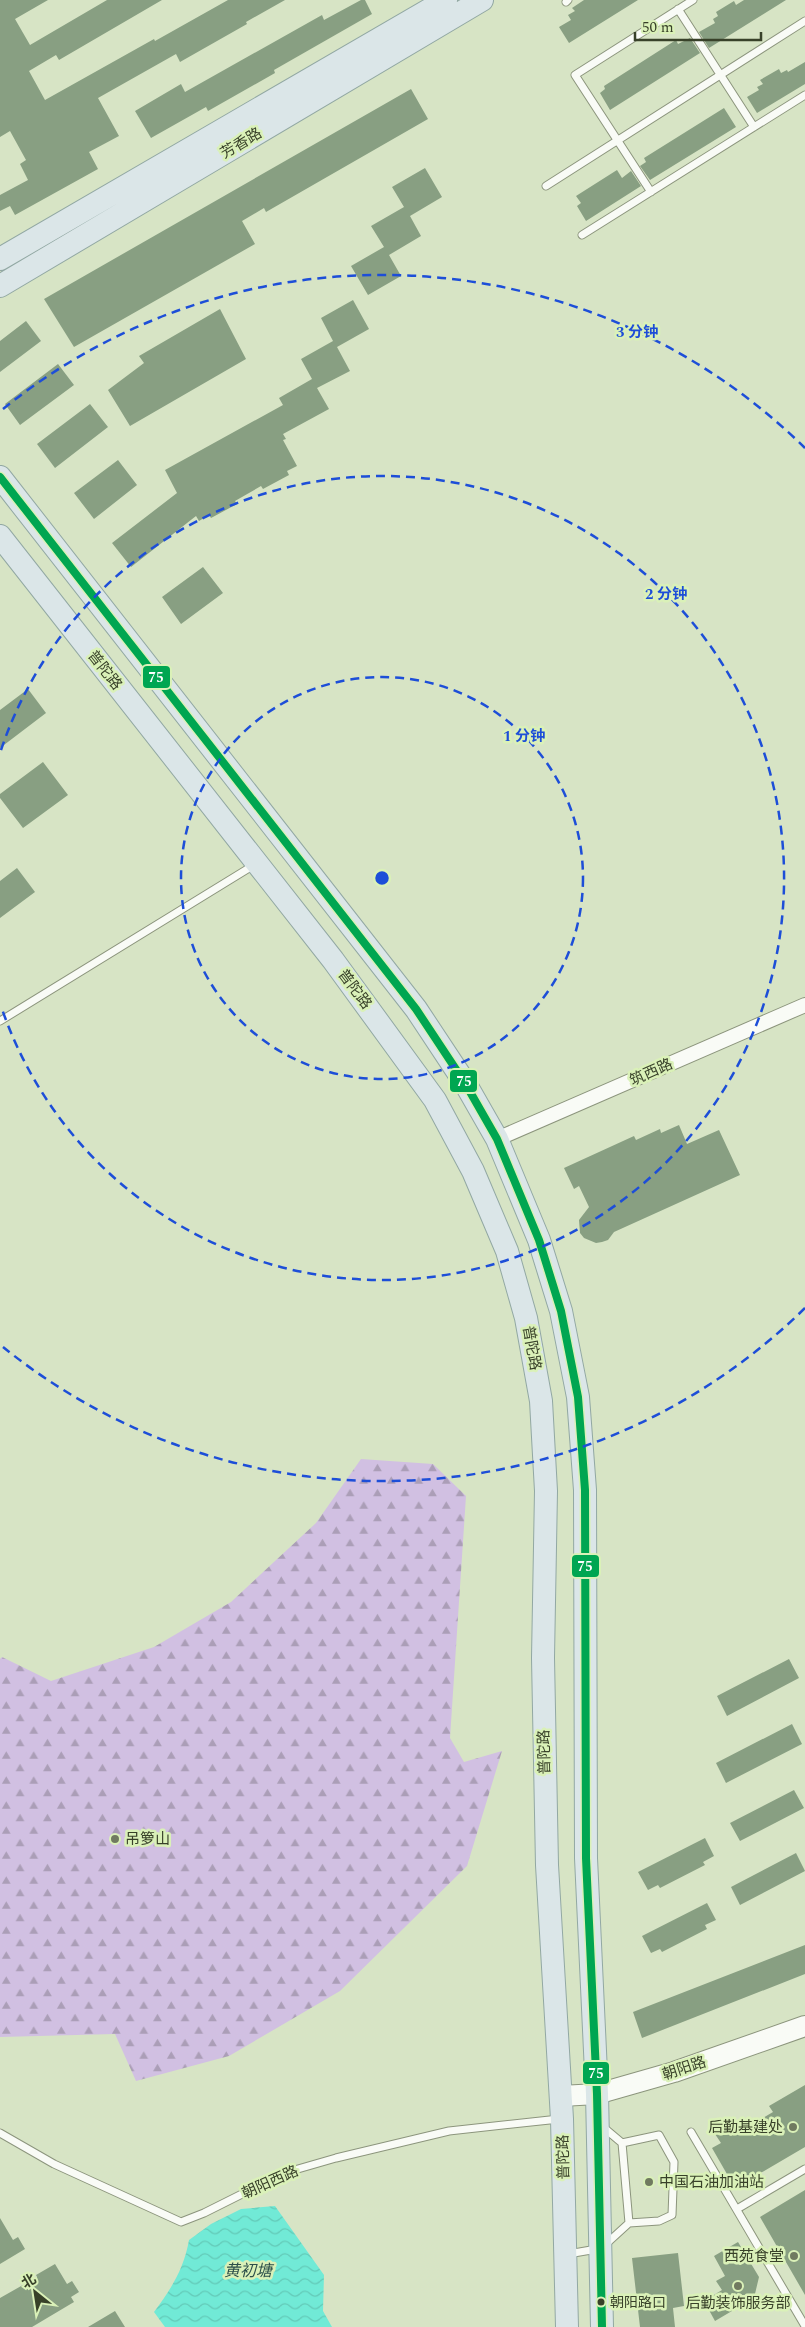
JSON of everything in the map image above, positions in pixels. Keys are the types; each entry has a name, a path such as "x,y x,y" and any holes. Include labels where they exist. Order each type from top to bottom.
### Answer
{"main road":[{"name":"芳香路","path":"0,259 446,0"},
{"name":"芳香路","path":"0,286 482,0"},
{"path":"0,477 416,1009 465,1083 497,1139 538,1240 555,1293 578,1397 585,1490 586,1858 598,2122 602,2327"},
{"name":"普陀路","path":"0,536 351,984 434,1100 473,1171 507,1251 526,1318 541,1401 546,1490 543,1648 546,1817 562,2119 567,2327"}],"street":[{"name":"筑西路","path":"497,1139 805,1005"},
{"name":"朝阳路","path":"561,2096 597,2094 674,2072 805,2026"}],"lane":[{"path":"651,192 625,150 616,141 575,75 693,0"},
{"path":"678,10 754,127"},
{"path":"546,186 805,21"},
{"path":"582,235 805,95"},
{"path":"0,1021 256,863"},
{"name":"朝阳西路","path":"0,2133 54,2164 181,2222 204,2214 284,2173 336,2158 449,2131 562,2119"},
{"path":"598,2122 622,2143 629,2223"},
{"path":"692,2132 805,2326"},
{"path":"565,2254 600,2249 629,2223 659,2221 672,2215 674,2162 660,2135 622,2143"},
{"path":"737,2209 805,2168"}],"green space":[{"path":"361,1459 433,1464 466,1496 450,1738 464,1762 502,1751 467,1866 340,1991 229,2056 136,2081 115,2034 0,2037 0,1659 2,1657 51,1681 154,1647 231,1602 316,1523"}],"water":[{"name":"黄初塘","path":"275,2206 324,2275 323,2311 332,2327 165,2327 154,2312 176,2278 184,2260 189,2240 211,2224 241,2209"}],"building":[{"path":"0,0 48,0 15,19 30,45 107,0 162,0 59,60 56,55 29,71 45,100 228,0 285,0 180,62 176,54 98,98 119,136 89,152 98,169 15,215 10,206 0,211 0,195 28,180 20,164 26,160 10,131 0,137"},
{"path":"361,0 365,0 372,14 274,70 275,73 208,111 206,107 151,138 135,111 181,84 185,92 322,15 324,20"},
{"path":"584,0 638,0 569,43 559,27 571,20 568,15 575,11 572,8"},
{"path":"744,0 786,0 709,48 699,32 715,23 713,19 718,16 716,12 734,1 736,5"},
{"path":"690,38 700,53 610,110 600,93 605,89 604,86 676,40 678,44"},
{"path":"805,62 805,84 757,113 747,97 759,90 757,87 763,84 760,80 779,69 781,73 787,70 788,72"},
{"path":"411,89 428,119 266,212 264,208 242,221 255,244 74,347 44,299"},
{"path":"724,108 736,127 650,180 640,166 646,162 644,158"},
{"path":"425,168 442,197 410,216 421,236 389,255 401,276 368,295 351,266 384,247 371,226 404,207 392,187"},
{"path":"617,170 622,178 631,171 641,186 586,221 577,206 581,203 576,196"},
{"path":"353,300 369,329 337,347 350,371 317,388 329,409 283,434 286,439 283,440 297,466 287,471 289,475 263,489 261,486 235,501 237,504 211,518 209,515 199,521 196,516 131,567 112,543 177,493 165,470 283,405 279,398 312,379 301,359 333,341 321,318"},
{"path":"220,309 246,359 130,426 108,390 144,363 139,356"},
{"path":"26,321 41,341 0,372 0,341"},
{"path":"58,364 74,385 20,425 5,404"},
{"path":"90,404 108,427 55,468 37,444"},
{"path":"118,460 137,485 94,519 74,493"},
{"path":"203,567 223,593 181,624 162,597"},
{"path":"28,689 46,713 0,748 0,710"},
{"path":"43,762 68,795 23,828 0,798 0,794"},
{"path":"17,868 35,892 0,918 0,881"},
{"path":"679,1125 687,1144 719,1130 740,1175 614,1232 608,1240 596,1243 584,1238 580,1233 579,1220 589,1207 579,1186 574,1189 564,1168 634,1136 636,1140 660,1129 661,1133"},
{"path":"789,1659 799,1678 727,1716 717,1696"},
{"path":"792,1724 802,1744 726,1783 716,1763"},
{"path":"794,1790 804,1808 740,1841 730,1823"},
{"path":"705,1838 714,1856 703,1862 705,1865 660,1888 658,1885 648,1890 638,1872"},
{"path":"796,1853 805,1871 740,1905 731,1887"},
{"path":"707,1903 716,1920 705,1925 707,1929 662,1952 660,1949 651,1953 642,1936"},
{"path":"805,1945 805,1974 642,2038 633,2012"},
{"path":"805,2085 805,2147 735,2188 712,2148 721,2143 715,2134 736,2122 741,2131 773,2112 769,2106"},
{"name":"西苑食堂","path":"805,2190 805,2295 760,2217"},
{"path":"0,2218 13,2240 18,2237 25,2249 0,2264"},
{"name":"后勤装饰服务部","path":"738,2242 759,2277 754,2298 715,2321 704,2301 722,2290 716,2281 725,2276 714,2256"},
{"path":"678,2253 684,2306 673,2308 675,2327 640,2327 632,2258"},
{"path":"55,2264 67,2284 72,2281 79,2292 71,2297 74,2302 32,2327 0,2327 0,2298 37,2277 36,2275"},
{"path":"115,2311 125,2327 88,2327"}],"transit line":[{"name":"75","path":"0,477 416,1009 465,1083 497,1139 539,1240 561,1311 578,1397 585,1490 586,1858 597,2094 602,2327"}],"place":[{"name":"吊箩山","path":"115,1839"},
{"name":"后勤基建处","path":"793,2127"},
{"name":"中国石油加油站","path":"649,2182"},
{"name":"西苑食堂","path":"794,2256"},
{"name":"后勤装饰服务部","path":"738,2286"},
{"name":"朝阳路口","path":"601,2302"}]}
